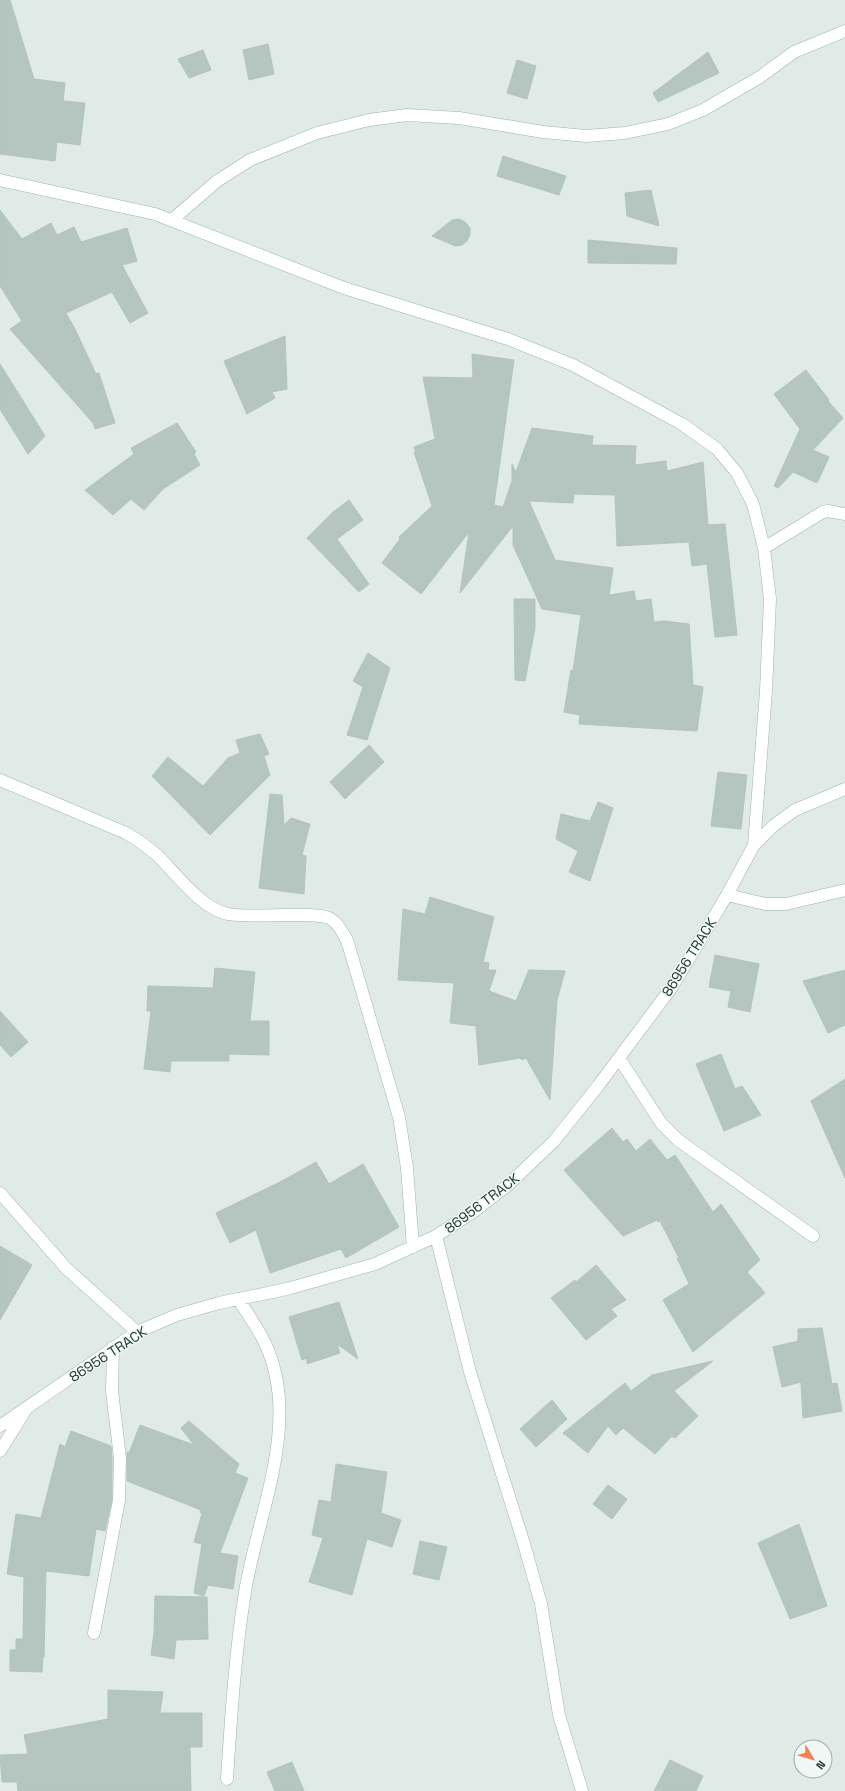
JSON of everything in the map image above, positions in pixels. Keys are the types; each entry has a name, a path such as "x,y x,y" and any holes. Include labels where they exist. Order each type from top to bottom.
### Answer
{"street":[{"path":"172,220 217,181 250,160 317,133 369,120 407,115 459,118 543,132 586,136 625,133 668,124 703,110 760,77 794,52 845,31"},
{"path":"0,180 155,214 344,288 508,339 573,365 682,424 717,449 736,473 753,504 764,548 770,600 766,691 754,845"},
{"path":"764,548 823,512 828,511 845,514"},
{"path":"0,780 126,833 141,842 157,855 209,906 226,914 244,917 311,915 329,918 339,925 347,940 399,1117 407,1168 413,1247"},
{"name":"86956 TRACK","path":"0,1426 137,1332 177,1315 238,1299 287,1289 375,1264 436,1236 473,1212 508,1185 554,1141 619,1058 672,987 727,895 754,845 773,826 795,810 845,789"},
{"path":"727,895 765,904 786,904 845,890"},
{"path":"619,1058 661,1123 678,1140 813,1236"},
{"path":"0,1193 66,1268 137,1332"},
{"path":"436,1236 470,1372 524,1544 541,1604 559,1715 582,1791"},
{"path":"227,1779 235,1666 245,1590 276,1455 280,1409 275,1375 265,1343 238,1299"},
{"path":"94,1633 119,1500 120,1458 112,1391 114,1347"},
{"path":"0,1451 27,1408"}],"building":[{"path":"0,0 10,0 34,79 65,83 63,101 85,103 80,145 57,142 55,161 0,154"},
{"path":"268,44 274,74 249,80 243,50"},
{"path":"203,50 211,70 189,78 178,59"},
{"path":"708,52 719,73 658,102 653,93"},
{"path":"517,60 536,66 527,99 507,93"},
{"path":"503,156 566,176 559,195 497,176"},
{"path":"651,190 659,226 627,216 625,193"},
{"path":"0,210 22,239 51,223 57,235 74,227 81,242 127,228 137,261 122,265 148,313 130,323 112,292 66,313 96,374 99,373 115,423 95,429 93,423 10,329 22,321 0,286"},
{"path":"459,219 465,222 470,228 470,235 467,241 462,245 455,246 432,236 452,220"},
{"path":"588,240 677,248 676,264 588,263"},
{"path":"285,336 287,389 272,392 275,398 247,414 224,361"},
{"path":"472,354 514,360 494,505 503,507 512,481 512,464 516,472 532,428 593,436 592,445 636,446 635,465 666,461 667,471 703,462 708,525 725,524 737,635 715,637 707,564 692,566 689,542 617,546 615,495 574,494 573,503 529,501 555,560 613,568 609,595 634,591 636,601 651,599 654,622 664,621 689,624 693,685 703,687 697,731 579,724 580,715 564,712 571,670 573,671 581,615 542,609 513,545 513,526 460,593 469,532 421,594 382,563 400,539 399,537 432,506 414,452 416,452 414,447 435,439 423,377 473,378"},
{"path":"0,364 45,436 28,454 0,409"},
{"path":"806,370 829,400 828,401 843,418 813,450 829,457 817,483 793,472 778,488 774,486 800,429 774,394"},
{"path":"177,423 196,452 194,454 200,465 163,489 144,510 131,499 113,515 85,490 134,454 131,448"},
{"path":"349,500 363,520 337,539 369,584 359,592 307,538 333,512"},
{"path":"514,599 535,599 535,628 525,681 515,680"},
{"path":"368,653 390,668 367,740 347,735 363,687 353,681"},
{"path":"260,734 269,754 264,756 270,775 210,835 152,776 168,757 203,786 228,758 240,753 236,740"},
{"path":"369,745 384,762 345,799 330,782"},
{"path":"718,772 747,775 741,829 711,826"},
{"path":"270,794 282,795 284,825 291,818 310,824 302,855 306,856 304,894 259,888"},
{"path":"598,802 613,808 590,881 569,872 578,851 556,839 561,814 590,821"},
{"path":"430,897 494,917 483,962 489,963 488,970 496,970 489,991 516,1001 529,970 565,971 557,1000 550,1100 526,1058 522,1060 520,1058 479,1065 476,1026 450,1023 454,983 398,980 403,909 425,914"},
{"path":"715,955 759,964 750,1012 728,1007 731,991 709,987"},
{"path":"215,968 255,972 250,1021 269,1021 269,1055 229,1054 229,1061 171,1061 170,1072 144,1069 151,1011 147,1011 148,986 213,988"},
{"path":"845,970 845,1025 828,1033 803,981"},
{"path":"0,1011 28,1042 11,1057 0,1045"},
{"path":"721,1054 735,1089 742,1086 761,1115 724,1131 696,1064"},
{"path":"845,1079 845,1178 811,1101"},
{"path":"612,1128 623,1142 627,1139 636,1151 650,1139 667,1160 675,1155 713,1212 721,1204 760,1260 747,1272 765,1293 693,1352 663,1300 689,1284 677,1258 679,1258 660,1221 658,1222 657,1220 623,1236 564,1170"},
{"path":"316,1162 329,1184 363,1164 399,1227 346,1258 341,1249 270,1273 256,1230 230,1243 216,1213 282,1181"},
{"path":"0,1246 32,1265 0,1320"},
{"path":"596,1265 626,1300 611,1309 617,1316 586,1340 551,1298 575,1280 576,1282"},
{"path":"339,1302 358,1359 337,1344 340,1353 307,1364 307,1358 302,1360 289,1317"},
{"path":"822,1328 832,1384 837,1383 842,1411 803,1418 801,1382 782,1387 773,1347 798,1341 798,1329"},
{"path":"713,1361 674,1391 698,1416 675,1438 672,1436 655,1454 623,1428 616,1435 608,1426 588,1453 563,1433 625,1383 631,1391 652,1375"},
{"path":"552,1400 567,1419 536,1447 520,1429"},
{"path":"189,1421 239,1464 235,1473 248,1478 220,1553 238,1556 233,1589 208,1585 204,1596 194,1593 202,1544 194,1542 202,1513 200,1512 201,1510 127,1481 127,1452 129,1453 140,1425 194,1445 181,1428"},
{"path":"71,1431 111,1446 112,1499 105,1531 96,1529 89,1576 46,1571 44,1657 42,1672 10,1671 10,1650 16,1650 16,1639 23,1639 24,1577 7,1574 16,1514 41,1518 60,1444 65,1447"},
{"path":"336,1464 387,1472 381,1513 401,1520 392,1547 367,1539 352,1595 309,1582 323,1538 312,1535 319,1500 331,1502"},
{"path":"608,1485 627,1499 612,1519 593,1504"},
{"path":"799,1524 827,1606 790,1619 758,1543"},
{"path":"420,1541 447,1547 439,1580 413,1574"},
{"path":"155,1596 207,1597 208,1639 176,1640 174,1659 151,1655 154,1633"},
{"path":"108,1690 163,1692 160,1713 202,1713 202,1747 190,1747 191,1791 18,1791 17,1782 2,1782 0,1755 28,1754 24,1735 108,1719"},
{"path":"670,1760 703,1776 696,1791 654,1791"},
{"path":"292,1762 304,1791 275,1791 267,1772"}]}
